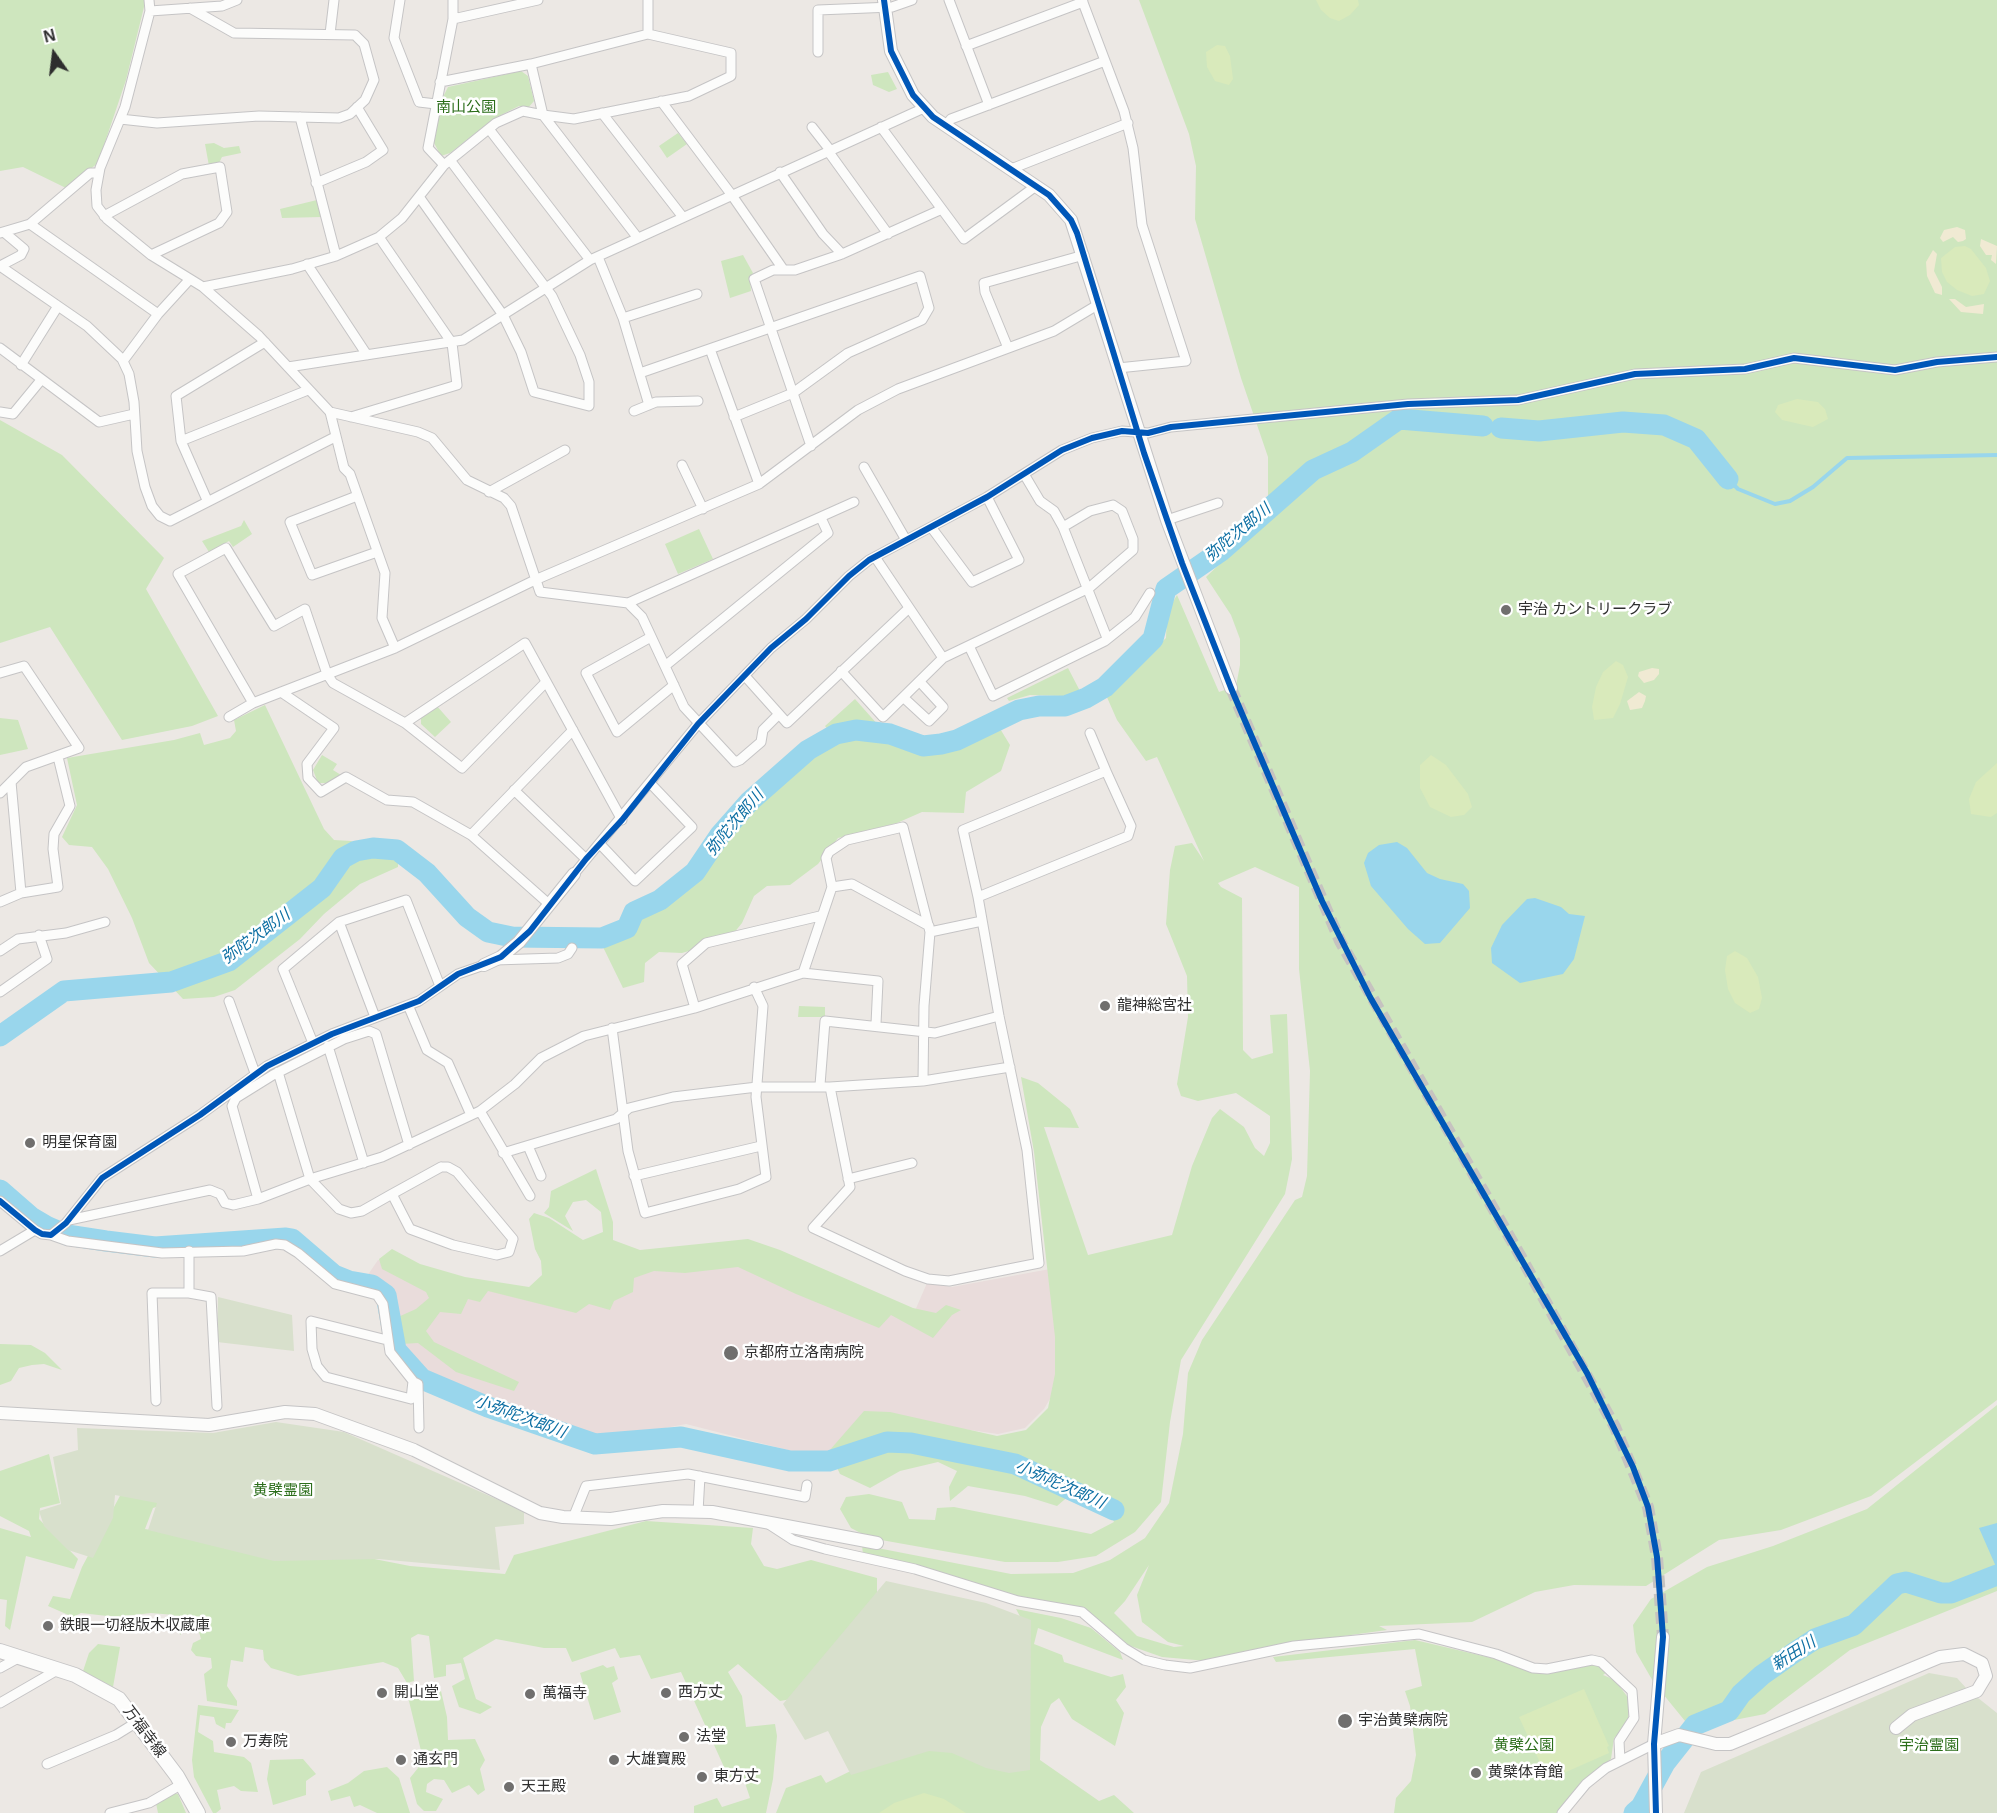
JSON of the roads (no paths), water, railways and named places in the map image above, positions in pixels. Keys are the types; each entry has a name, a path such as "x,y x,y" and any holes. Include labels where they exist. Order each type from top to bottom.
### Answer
{"main road":[{"name":"万福寺線","path":"0,1651 59,1669 116,1697 182,1784 198,1813"}],"street":[{"path":"149,0 150,10 120,119 99,173 96,190 97,206 105,216 151,255 203,287 265,342 330,412 417,432 432,438 467,480 504,498 511,506 540,592 628,603 854,502"},
{"path":"150,10 222,6 237,0"},
{"path":"330,34 334,0"},
{"path":"400,0 394,38 419,102 436,104"},
{"path":"420,198 504,315 521,352 534,392 589,406 589,382 580,354 552,296 447,162 428,148 453,19 453,0"},
{"path":"453,19 538,0"},
{"path":"648,0 648,34"},
{"path":"819,52 818,10 912,0"},
{"path":"949,0 989,105"},
{"path":"966,46 1083,1 1128,123 1142,225 1186,361 1118,368"},
{"path":"884,4 887,34 896,64 909,89 924,108 1036,186 1057,202 1071,220 1167,520 1231,688"},
{"path":"120,119 157,123 259,116 339,118 365,100 374,80 364,44 355,35 234,33 190,8"},
{"path":"203,287 336,256 379,237 402,218 447,162 489,129 524,111 574,119 689,96 731,76 730,53 648,34 531,64 440,82"},
{"path":"946,125 951,119 1105,61"},
{"path":"531,64 543,115 637,237"},
{"path":"661,101 731,194 783,269"},
{"path":"316,183 366,162 383,150 357,107"},
{"path":"288,368 452,344 464,340 594,258 682,216 924,108"},
{"path":"602,113 682,216"},
{"path":"300,117 336,256"},
{"path":"1011,169 1128,123"},
{"path":"812,126 888,234"},
{"path":"881,127 940,210 964,239 1036,186"},
{"path":"489,129 594,258 623,318 649,405"},
{"path":"105,216 182,174 220,167 227,212 219,223 151,255"},
{"path":"780,172 823,234 842,254"},
{"path":"3,233 30,224 90,174 99,173"},
{"path":"812,446 754,279 773,270 795,270 842,254 940,210"},
{"path":"30,224 158,314"},
{"path":"3,233 24,249 21,255 0,266 87,326 123,361 129,374 137,451 145,487 152,506 160,516 170,521 207,500 335,437"},
{"path":"351,417 457,386 452,344 379,237"},
{"path":"1008,348 984,283 1084,255"},
{"path":"307,264 367,355"},
{"path":"640,373 920,276 929,308 922,320 848,353 793,393 734,417"},
{"path":"123,361 158,314 190,279"},
{"path":"623,318 697,294"},
{"path":"229,717 252,703 395,648 535,580 759,484 858,410 898,389 1054,331 1099,304"},
{"path":"21,365 58,306"},
{"path":"207,500 181,441 176,396 265,342"},
{"path":"0,348 99,422 134,414"},
{"path":"710,349 759,484"},
{"path":"0,1201 35,1230 42,1234 53,1233 67,1221 102,1178 200,1115 255,1073 313,1043 408,1005 458,974 512,950 586,859 622,820 698,724 744,676 849,576 875,557 987,497 1062,450 1092,438 1122,431 1148,433 1171,427 1408,404 1518,400 1598,380 1635,374 1745,369 1794,358 1895,370 1997,357"},
{"path":"0,412 13,414 41,380"},
{"path":"181,441 308,390"},
{"path":"634,411 656,402 698,401"},
{"path":"330,412 344,468 350,474 385,573 382,618 395,648"},
{"path":"489,492 565,450"},
{"path":"682,465 703,509"},
{"path":"864,466 906,540"},
{"path":"1024,474 1040,501 1053,512 1063,527 1107,638"},
{"path":"357,496 290,522 312,575 377,552"},
{"path":"931,527 972,582 1019,560 987,497"},
{"path":"1167,520 1218,503"},
{"path":"841,671 883,717 943,658 1089,588 1133,550 1133,539 1122,511 1113,505 1090,511 1063,527"},
{"path":"665,666 828,533 821,518"},
{"path":"252,703 178,574 226,549 274,626 305,609 327,674 333,683 405,723 462,768 546,681"},
{"path":"875,557 943,658"},
{"path":"969,646 993,696 1107,638 1135,617 1150,592"},
{"path":"628,603 642,617 684,707 735,762 761,742 763,730 779,714"},
{"path":"744,676 787,723 909,608"},
{"path":"651,637 586,674 617,732 674,685"},
{"path":"405,723 525,643 622,820"},
{"path":"0,673 24,666 79,748 58,758 26,767 0,793"},
{"path":"904,698 929,721 943,707 920,682"},
{"path":"281,692 334,728 308,764 308,778 321,792 346,777 387,800 413,802 471,835 550,905"},
{"path":"471,835 573,730"},
{"path":"978,897 1128,836 1131,826 1090,733"},
{"path":"0,902 21,893 58,887 53,849 54,834 69,807 58,758"},
{"path":"999,1016 934,1033 876,1024 825,1021 825,1086 850,1186 813,1228 905,1271 928,1279 950,1281 1039,1263 1027,1150 963,830 1106,771"},
{"path":"11,782 21,893"},
{"path":"600,844 634,881 692,827 651,784"},
{"path":"514,790 586,859"},
{"path":"803,973 820,916 832,887 826,858 838,845 903,827 930,929 923,1032 923,1081"},
{"path":"832,887 852,884 930,929 982,921"},
{"path":"313,1043 283,969 339,922 406,900 440,986"},
{"path":"695,1008 682,964 706,943 820,916"},
{"path":"0,951 18,939 66,933 105,922"},
{"path":"339,922 375,1017"},
{"path":"0,992 47,959 39,935"},
{"path":"489,962 558,958 568,954 572,948"},
{"path":"67,1221 210,1190 219,1194 225,1203 233,1205 258,1199 310,1179 364,1163 409,1145 475,1113 515,1084 541,1058 584,1036 695,1008 803,973 878,981 876,1024"},
{"path":"612,1028 634,1176 645,1213 739,1189 766,1177 761,1146 757,1087 763,1006 754,987"},
{"path":"229,1001 255,1073"},
{"path":"408,1005 427,1050 448,1063 475,1113 530,1196"},
{"path":"258,1199 232,1106 236,1098 278,1072 328,1046 369,1031 376,1034 409,1145"},
{"path":"328,1046 364,1163"},
{"path":"503,1153 616,1119 629,1108 673,1097 757,1087 923,1081 1010,1067"},
{"path":"278,1072 310,1179 339,1209 351,1213 362,1211 392,1194 441,1167 448,1167 457,1172 513,1239 512,1248 509,1252 497,1255 437,1240 410,1229 392,1194"},
{"path":"528,1146 541,1176"},
{"path":"634,1176 761,1146"},
{"path":"848,1179 912,1163"},
{"path":"0,1251 35,1230"},
{"path":"53,1233 59,1240 119,1250 243,1251 276,1244 285,1245 335,1284 377,1295 383,1304 387,1340 399,1366 418,1384 419,1428"},
{"path":"189,1251 189,1293"},
{"path":"156,1401 152,1293 189,1293 212,1297 217,1406"},
{"path":"387,1340 311,1321 312,1349 317,1366 326,1377 411,1399 413,1381"},
{"path":"0,1413 209,1425 285,1412 315,1414 414,1450 527,1509 573,1518 611,1519 663,1510 698,1512 763,1520 877,1543"},
{"path":"573,1518 586,1486 664,1476 700,1476 805,1497 807,1485"},
{"path":"698,1512 700,1476"},
{"path":"763,1520 793,1540 915,1569 1018,1601 1082,1612 1124,1647 1144,1660 1165,1665 1190,1668 1294,1646 1419,1634 1496,1654 1533,1668 1547,1669 1592,1659 1601,1662 1632,1690 1634,1718 1619,1742 1620,1761"},
{"path":"1656,1809 1654,1744 1663,1637"},
{"path":"1562,1813 1586,1784 1620,1761 1654,1744 1679,1735 1716,1744 1730,1744 1940,1657 1964,1654 1982,1663 1986,1676 1977,1691 1912,1715 1896,1728"},
{"path":"0,1668 20,1656"},
{"path":"0,1703 59,1669"},
{"path":"47,1764 116,1735 137,1722"},
{"path":"110,1813 149,1803 182,1784"}],"water":[{"path":"1397,842 1407,848 1427,873 1440,879 1463,884 1469,891 1470,908 1440,943 1425,944 1408,929 1371,886 1364,863 1368,853 1379,845"},
{"path":"1535,898 1561,907 1569,914 1585,916 1574,959 1563,974 1520,983 1492,963 1491,948 1502,925 1527,899"},
{"path":"1997,1523 1997,1569 1979,1528"}],"waterway":[{"name":"弥陀次郎川","path":"0,1036 64,991 171,982 229,961 322,888 343,858 356,851 373,848 397,850 427,873 467,917 488,932 512,937 602,938 627,928 634,912 660,900 695,872 720,835 749,802 808,750 836,734 856,730 890,734 923,746 941,744 957,740 1019,710 1039,706 1065,706 1086,698 1105,687 1153,639 1166,589 1221,551 1313,470 1352,452 1399,419 1483,426"},
{"name":"弥陀次郎川","path":"1501,428 1539,431 1623,422 1664,425 1696,439 1728,479"},
{"path":"1728,479 1738,489 1775,504 1790,501 1813,487 1847,458 1997,455"},
{"name":"小弥陀次郎川","path":"0,1190 31,1217 67,1235 155,1247 292,1239 334,1275 349,1281 372,1285 386,1295 396,1350 422,1379 488,1407 595,1444 681,1437 790,1461 829,1461 887,1442 911,1443 1015,1464 1114,1510"},
{"name":"新田川","path":"1634,1813 1641,1807 1665,1763 1695,1725 1729,1711 1741,1694 1762,1675 1815,1639 1854,1625 1897,1584 1906,1582 1941,1593 1951,1593 1997,1575"}],"tunnel":[{"path":"1231,688 1340,941 1521,1257 1615,1427 1648,1507 1657,1557 1663,1637"}],"place":[{"name":"宇治 カントリークラブ","path":"1506,610"},
{"name":"龍神総宮社","path":"1105,1006"},
{"name":"明星保育園","path":"30,1143"},
{"name":"京都府立洛南病院","path":"731,1353"},
{"name":"鉄眼一切経版木収蔵庫","path":"48,1626"},
{"name":"開山堂","path":"382,1693"},
{"name":"西方丈","path":"666,1693"},
{"name":"萬福寺","path":"530,1694"},
{"name":"宇治黄檗病院","path":"1345,1721"},
{"name":"法堂","path":"684,1737"},
{"name":"万寿院","path":"231,1742"},
{"name":"通玄門","path":"401,1760"},
{"name":"大雄寶殿","path":"614,1760"},
{"name":"黄檗体育館","path":"1476,1773"},
{"name":"東方丈","path":"702,1777"},
{"name":"天王殿","path":"509,1787"}],"park label":[{"name":"南山公園","path":"466,108"},
{"name":"黄檗霊園","path":"283,1491"},
{"name":"黄檗公園","path":"1524,1746"},
{"name":"宇治霊園","path":"1929,1746"}]}
